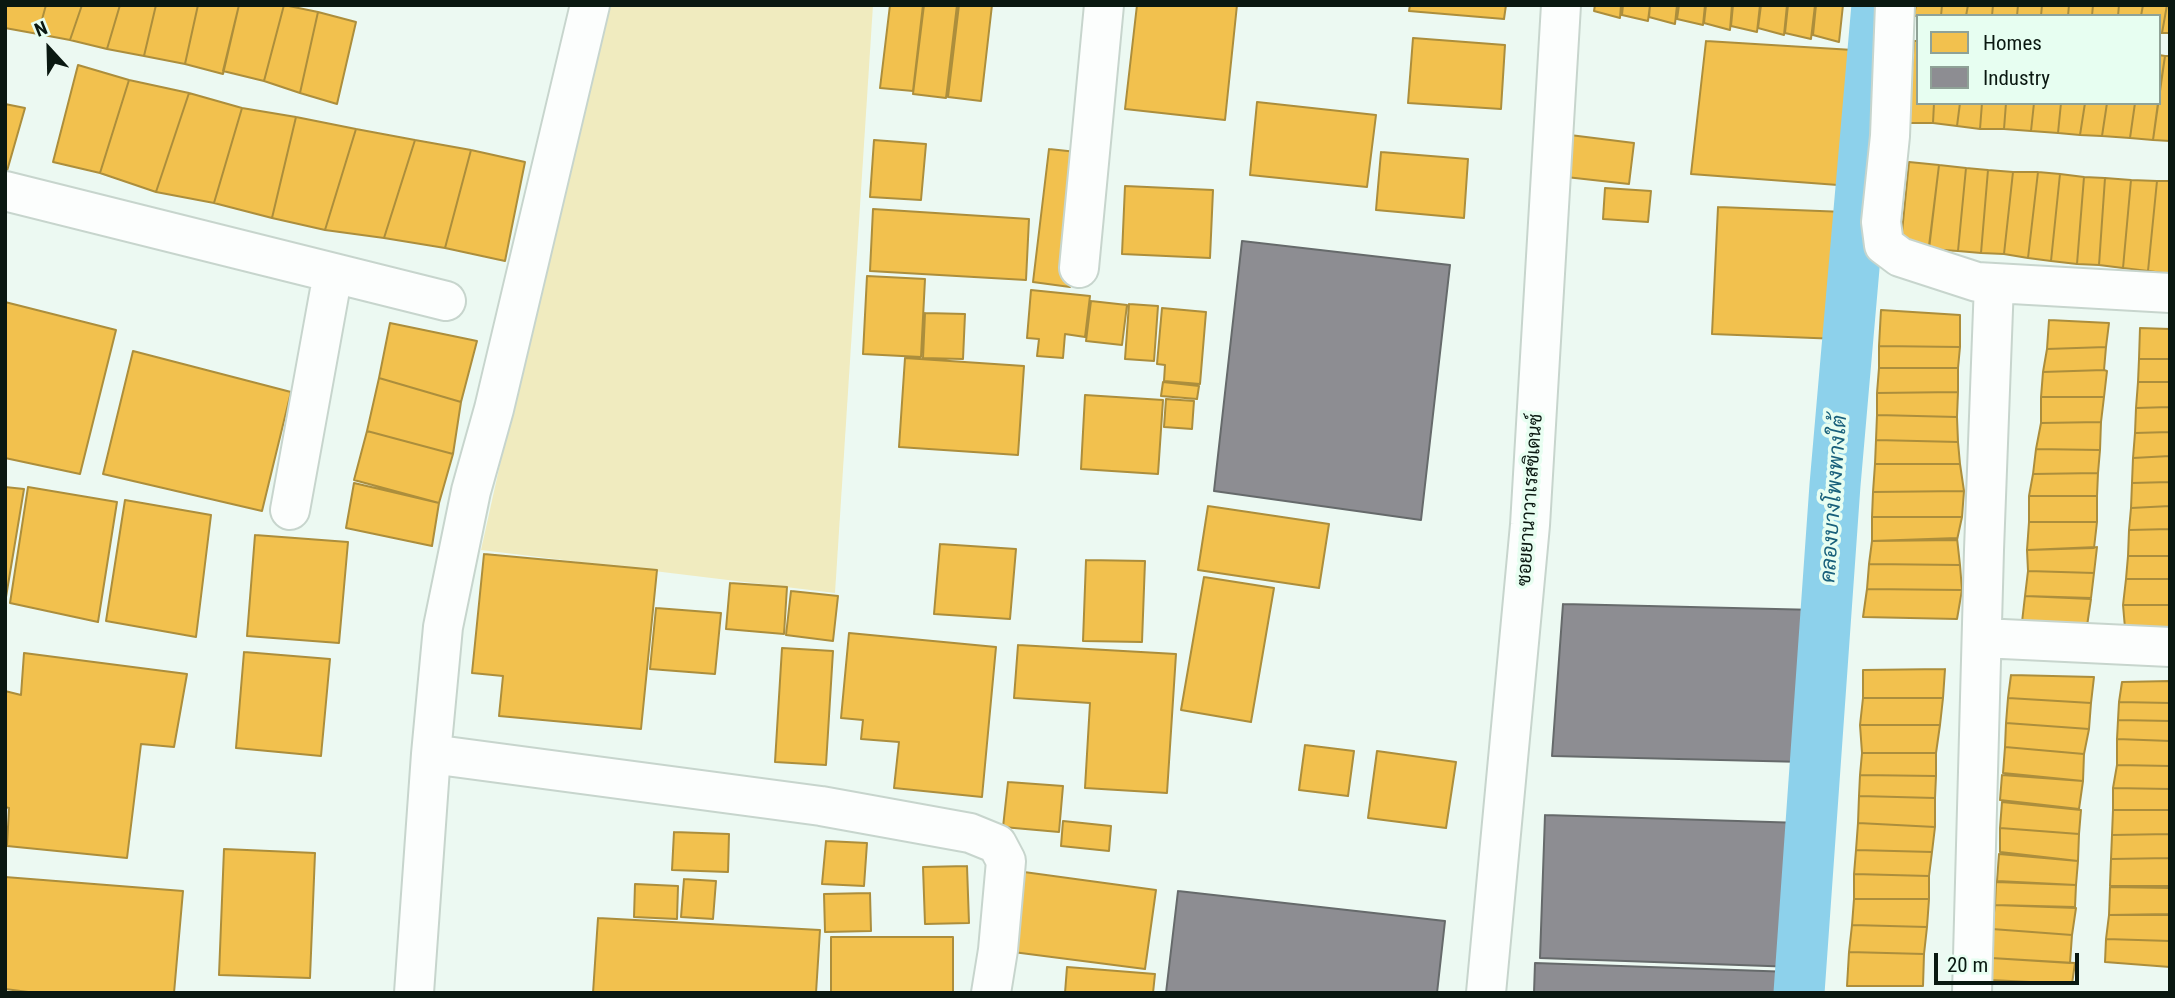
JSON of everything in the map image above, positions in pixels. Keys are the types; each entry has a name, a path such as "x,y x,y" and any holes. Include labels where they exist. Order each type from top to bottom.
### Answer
{"street":[{"path":"414,993 443,627 471,491 494,409 590,5"},
{"path":"1079,268 1104,5"},
{"name":"ซอยยานาวาเรสซิเดนซ์","path":"1486,993 1530,525 1561,5"},
{"path":"1895,5 1890,136 1881,222 1884,245 1900,257 1977,282 2170,293"},
{"path":"5,191 446,302"},
{"path":"290,510 333,273"},
{"path":"1972,993 1994,283"},
{"path":"1982,638 2170,647"},
{"path":"431,754 821,806 970,833 996,844 1006,861 998,950 991,993"}],"shaded area":[{"path":"602,5 873,5 835,593 481,550"}],"building: Homes":[{"path":"5,5 46,5 38,34 5,28"},
{"path":"46,5 82,5 70,40 38,34"},
{"path":"82,5 120,5 107,49 70,40"},
{"path":"120,5 156,5 144,56 107,49"},
{"path":"156,5 198,5 185,64 144,56"},
{"path":"198,5 239,5 223,74 185,64"},
{"path":"239,5 284,5 264,81 223,71"},
{"path":"284,5 318,12 300,93 264,81"},
{"path":"890,5 923,5 913,91 880,88"},
{"path":"924,5 957,5 946,98 913,94"},
{"path":"959,5 992,5 981,101 948,97"},
{"path":"1137,5 1237,5 1225,120 1125,109"},
{"path":"1410,5 1506,5 1504,19 1409,11"},
{"path":"1595,5 1621,5 1620,18 1594,11"},
{"path":"1623,5 1650,5 1648,21 1622,15"},
{"path":"1650,5 1677,5 1675,24 1649,17"},
{"path":"1679,5 1705,5 1703,25 1677,19"},
{"path":"1706,5 1732,5 1730,30 1704,23"},
{"path":"1733,5 1760,5 1757,32 1731,26"},
{"path":"1761,5 1787,5 1784,35 1758,28"},
{"path":"1788,5 1815,5 1811,39 1785,33"},
{"path":"1816,5 1843,5 1839,42 1813,35"},
{"path":"1916,5 1942,5 1941,14 1914,16"},
{"path":"1942,5 1968,5 1966,14 1941,14"},
{"path":"1968,5 1993,5 1992,14 1966,14"},
{"path":"1993,5 2018,5 2017,14 1992,14"},
{"path":"2018,5 2042,5 2041,14 2017,14"},
{"path":"2042,5 2069,5 2068,14 2041,14"},
{"path":"2069,5 2093,5 2092,14 2068,14"},
{"path":"2093,5 2119,5 2118,14 2092,14"},
{"path":"2119,5 2143,5 2141,14 2118,14"},
{"path":"2143,5 2167,5 2162,33 2161,14 2141,14"},
{"path":"2167,5 2170,5 2170,33 2162,33"},
{"path":"318,12 356,22 337,104 300,93"},
{"path":"1413,38 1505,45 1501,109 1408,103"},
{"path":"1706,41 1853,50 1838,185 1691,174"},
{"path":"1916,41 1916,105 1934,105 1933,123 1908,123"},
{"path":"2161,55 2165,56 2161,83"},
{"path":"2165,56 2170,56 2170,141 2153,140 2158,105 2161,105"},
{"path":"78,65 129,80 100,173 53,162"},
{"path":"129,80 189,93 156,192 100,173"},
{"path":"189,93 242,108 214,203 156,192"},
{"path":"1257,102 1376,115 1367,187 1250,175"},
{"path":"5,104 25,108 5,178"},
{"path":"1934,105 1960,105 1957,126 1933,123"},
{"path":"1960,105 1982,105 1980,129 1957,126"},
{"path":"1982,105 2006,105 2004,129 1980,129"},
{"path":"2006,105 2034,105 2031,131 2004,129"},
{"path":"2034,105 2061,105 2058,133 2031,131"},
{"path":"2061,105 2085,105 2080,135 2058,133"},
{"path":"2085,105 2107,105 2102,136 2080,135"},
{"path":"2107,105 2135,105 2130,138 2102,136"},
{"path":"2135,105 2158,105 2153,140 2130,138"},
{"path":"242,108 296,117 272,218 214,203"},
{"path":"296,117 356,129 325,230 272,218"},
{"path":"356,129 415,140 384,238 325,230"},
{"path":"1562,134 1634,143 1629,184 1557,176"},
{"path":"415,140 471,150 445,248 384,238"},
{"path":"874,140 926,144 921,200 870,197"},
{"path":"1049,149 1086,153 1070,287 1033,282"},
{"path":"471,150 525,162 505,261 445,248"},
{"path":"1381,152 1468,159 1464,218 1376,210"},
{"path":"1909,162 1939,165 1929,246 1901,242"},
{"path":"1939,165 1966,168 1958,251 1929,249"},
{"path":"1966,168 1988,170 1981,253 1958,251"},
{"path":"1988,170 2013,172 2004,254 1981,253"},
{"path":"2013,172 2038,172 2028,258 2004,254"},
{"path":"2038,172 2060,174 2051,261 2028,258"},
{"path":"2060,174 2084,177 2077,264 2051,261"},
{"path":"2084,177 2105,178 2099,265 2077,264"},
{"path":"2105,178 2131,180 2123,268 2099,265"},
{"path":"2131,180 2157,181 2148,271 2123,268"},
{"path":"2157,181 2170,181 2170,274 2148,271"},
{"path":"1125,186 1213,190 1210,258 1122,254"},
{"path":"1605,188 1651,191 1648,222 1603,219"},
{"path":"1718,207 1845,212 1839,339 1712,334"},
{"path":"873,209 1029,219 1026,280 870,271"},
{"path":"867,276 925,279 921,357 863,354"},
{"path":"1031,290 1090,296 1085,337 1065,334 1063,358 1037,356 1039,339 1027,338"},
{"path":"1091,301 1127,305 1122,345 1086,341"},
{"path":"5,302 116,330 80,474 5,458"},
{"path":"1129,304 1158,306 1154,361 1125,359"},
{"path":"1162,308 1206,312 1200,384 1164,381 1165,365 1157,364"},
{"path":"1881,310 1960,315 1960,347 1879,346"},
{"path":"925,313 965,314 963,359 923,358"},
{"path":"2049,320 2109,323 2106,347 2047,349"},
{"path":"390,323 477,341 461,402 379,378"},
{"path":"2140,328 2170,329 2170,359 2139,359"},
{"path":"1879,346 1960,347 1958,368 1879,368"},
{"path":"2106,347 2104,370 2043,372 2047,349"},
{"path":"133,351 291,392 262,511 103,474"},
{"path":"905,358 1024,366 1018,455 899,447"},
{"path":"2139,359 2170,359 2170,382 2138,382"},
{"path":"1879,368 1958,368 1958,392 1877,393"},
{"path":"2107,371 2104,397 2041,397 2043,372"},
{"path":"379,378 461,402 453,454 367,431"},
{"path":"1163,382 1199,386 1197,399 1161,396"},
{"path":"2138,382 2170,382 2170,407 2136,408"},
{"path":"1958,392 1957,417 1877,415 1877,393"},
{"path":"1085,395 1163,400 1158,474 1081,469"},
{"path":"2041,397 2104,397 2101,422 2041,423"},
{"path":"1166,399 1194,401 1192,429 1164,427"},
{"path":"2170,407 2170,432 2135,433 2136,408"},
{"path":"1877,415 1957,417 1958,442 1876,440"},
{"path":"2101,422 2100,450 2036,449 2041,423"},
{"path":"367,431 453,454 439,503 354,480"},
{"path":"2170,432 2170,456 2133,458 2135,433"},
{"path":"1876,440 1958,442 1960,464 1875,464"},
{"path":"2036,449 2100,450 2098,473 2033,474"},
{"path":"2170,456 2170,482 2132,483 2133,458"},
{"path":"1875,464 1960,464 1964,491 1873,492"},
{"path":"2098,473 2097,496 2029,496 2033,474"},
{"path":"2170,482 2170,506 2131,508 2132,483"},
{"path":"354,483 439,503 432,546 346,528"},
{"path":"5,487 24,489 6,597 5,597"},
{"path":"28,487 117,502 98,622 10,603"},
{"path":"1964,491 1962,517 1872,517 1873,492"},
{"path":"2029,496 2097,496 2097,522 2029,522"},
{"path":"125,500 211,515 196,637 106,621"},
{"path":"1208,506 1329,524 1319,588 1198,570"},
{"path":"2170,506 2170,529 2129,530 2131,508"},
{"path":"1872,517 1962,517 1957,540 1872,541"},
{"path":"2029,522 2097,522 2094,548 2027,550"},
{"path":"2170,529 2170,556 2128,556 2129,530"},
{"path":"255,535 348,542 339,643 247,636"},
{"path":"1957,538 1960,565 1869,564 1872,541"},
{"path":"940,544 1016,549 1010,619 934,614"},
{"path":"2097,547 2094,573 2028,571 2027,550"},
{"path":"484,554 657,570 641,729 499,716 503,676 472,673"},
{"path":"2128,556 2170,556 2170,579 2126,579"},
{"path":"1086,560 1145,561 1142,642 1083,641"},
{"path":"1869,564 1960,565 1962,590 1867,589"},
{"path":"2028,571 2094,573 2091,598 2025,596"},
{"path":"1204,577 1274,588 1251,722 1181,710"},
{"path":"2126,579 2170,579 2170,605 2123,605"},
{"path":"730,583 787,587 784,634 726,629"},
{"path":"1867,589 1962,590 1957,619 1863,617"},
{"path":"791,591 838,596 833,641 786,635"},
{"path":"2025,596 2091,599 2087,626 2022,622"},
{"path":"2123,605 2170,605 2170,631 2125,628"},
{"path":"656,608 721,613 715,674 650,669"},
{"path":"849,633 996,647 982,797 894,788 899,742 861,739 863,720 841,718"},
{"path":"1018,645 1176,654 1167,793 1085,788 1090,703 1014,698"},
{"path":"782,648 833,651 826,765 775,762"},
{"path":"244,652 330,659 321,756 236,748"},
{"path":"24,653 187,674 174,747 141,744 127,858 7,846 9,808 5,807 5,691 21,695"},
{"path":"1945,669 1943,698 1863,698 1863,670"},
{"path":"2011,675 2094,677 2091,703 2008,698"},
{"path":"2170,681 2170,703 2119,702 2122,682"},
{"path":"1863,698 1943,698 1940,725 1860,725"},
{"path":"2008,698 2091,703 2089,729 2006,723"},
{"path":"2119,702 2170,703 2170,721 2118,720"},
{"path":"2118,720 2170,721 2170,741 2117,739"},
{"path":"2006,723 2089,729 2084,754 2005,747"},
{"path":"1860,725 1940,725 1936,753 1862,753"},
{"path":"2117,739 2170,741 2170,766 2117,765"},
{"path":"1305,745 1354,751 1348,796 1299,790"},
{"path":"2005,747 2084,754 2083,781 2003,773"},
{"path":"1377,751 1456,762 1446,828 1368,818"},
{"path":"1862,753 1936,753 1936,776 1860,775"},
{"path":"2117,765 2170,766 2170,789 2113,788"},
{"path":"1860,775 1936,776 1935,798 1859,796"},
{"path":"2002,775 2083,781 2079,809 2000,800"},
{"path":"1008,782 1063,786 1059,832 1003,827"},
{"path":"2113,788 2170,789 2170,810 2113,810"},
{"path":"1859,796 1935,798 1935,827 1858,823"},
{"path":"2002,802 2081,810 2079,834 2000,828"},
{"path":"2113,810 2170,810 2170,834 2112,835"},
{"path":"1063,821 1111,826 1109,851 1061,846"},
{"path":"1858,823 1935,827 1932,852 1856,850"},
{"path":"2000,828 2079,834 2078,861 2000,852"},
{"path":"674,832 729,834 728,872 672,870"},
{"path":"2170,834 2170,858 2111,859 2112,835"},
{"path":"826,841 867,843 864,886 822,884"},
{"path":"224,849 315,853 310,978 219,975"},
{"path":"1856,850 1932,852 1929,876 1854,874"},
{"path":"1999,854 2078,861 2076,885 1997,881"},
{"path":"2170,858 2170,886 2110,886 2111,859"},
{"path":"967,866 969,923 925,924 923,867"},
{"path":"1024,872 1156,890 1145,969 1013,952"},
{"path":"1854,874 1929,876 1929,899 1854,899"},
{"path":"5,877 183,891 174,993 36,993 5,989"},
{"path":"684,879 716,881 713,919 681,917"},
{"path":"1996,882 2076,885 2075,907 1995,905"},
{"path":"635,884 678,886 677,919 634,917"},
{"path":"2110,887 2170,888 2170,914 2109,915"},
{"path":"870,893 871,931 825,932 824,894"},
{"path":"1854,899 1929,899 1927,927 1852,925"},
{"path":"1995,905 2076,908 2072,935 1992,929"},
{"path":"2109,915 2170,915 2170,941 2106,939"},
{"path":"598,918 820,930 816,993 593,993"},
{"path":"1852,925 1927,927 1924,954 1849,952"},
{"path":"1992,929 2072,935 2070,963 1991,958"},
{"path":"831,937 953,937 953,993 831,993"},
{"path":"2106,939 2170,941 2170,967 2105,962"},
{"path":"1849,952 1924,954 1923,986 1847,986"},
{"path":"1991,958 2075,963 2072,984 1990,980"},
{"path":"1067,967 1155,974 1153,993 1065,993"}],"building: Industry":[{"path":"1242,241 1450,265 1421,520 1214,491"},
{"path":"1563,604 1818,610 1805,762 1552,756"},
{"path":"1545,815 1802,823 1796,967 1540,958"},
{"path":"1178,891 1445,921 1437,993 1166,993"},
{"path":"1535,963 1792,972 1791,993 1534,993"}],"waterway":[{"name":"คลองบางโพงพางใต้","path":"1799,993 1835,485 1877,5"}]}
